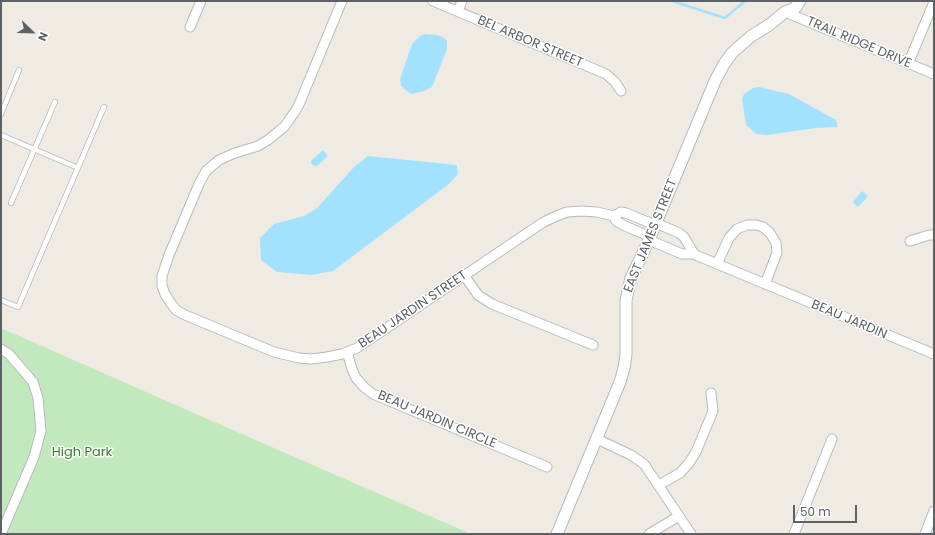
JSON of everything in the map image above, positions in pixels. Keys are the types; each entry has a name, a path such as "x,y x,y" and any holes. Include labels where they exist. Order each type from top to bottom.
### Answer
{"street":[{"path":"190,27 201,1"},
{"name":"BEAU JARDIN STREET","path":"342,1 298,107 285,126 258,146 219,160 206,171 199,184 165,265 162,276 162,286 165,294 176,310 274,352 299,358 311,359 327,357 358,348 542,223 554,217 567,212 582,211 597,212 614,216"},
{"name":"BEL ARBOR STREET","path":"433,1 606,74 615,82 621,91"},
{"path":"458,11 462,1"},
{"name":"EAST JAMES STREET","path":"557,534 615,397 624,368 626,342 626,300 631,278 650,239 714,81 732,53 786,6 795,8 800,1"},
{"path":"908,64 934,2"},
{"name":"TRAIL RIDGE DRIVE","path":"786,6 908,64 934,74"},
{"path":"614,216 621,212 626,213 680,233 694,254"},
{"name":"BEAU JARDIN","path":"614,216 616,221 682,254 694,254 934,354"},
{"path":"716,264 729,238 737,229 747,225 763,227 770,233 776,243 777,253 765,284"},
{"path":"910,241 929,235 934,235"},
{"path":"464,276 478,295 492,304 593,345"},
{"path":"1,349 9,354 33,382 38,398 41,431 34,457 1,534"},
{"name":"BEAU JARDIN CIRCLE","path":"347,352 356,378 373,394 547,467"},
{"path":"659,485 680,473 696,452 713,411 711,393"},
{"path":"597,439 631,455 644,464 691,534"},
{"path":"794,534 832,439"},
{"path":"924,534 934,511"},
{"path":"650,534 679,516"}],"lane":[{"path":"1,114 19,70"},
{"path":"11,203 55,102"},
{"path":"1,300 18,307 104,107"},
{"path":"1,135 78,168"}],"green space":[{"name":"High Park","path":"1,328 203,417 471,534 1,534"}],"water":[{"path":"425,34 443,37 447,41 447,49 432,87 424,91 411,94 401,86 400,79 412,44 420,36"},
{"path":"759,87 789,94 836,120 838,127 816,128 767,135 756,134 746,125 742,99 744,94 753,88"},
{"path":"323,150 328,156 316,167 311,163 311,161"},
{"path":"368,156 457,165 458,174 449,184 333,271 311,275 277,272 261,260 260,238 274,224 304,216 317,208 354,167"},
{"path":"862,191 868,196 858,207 853,202"}],"waterway":[{"path":"672,1 725,18 745,1"}]}
